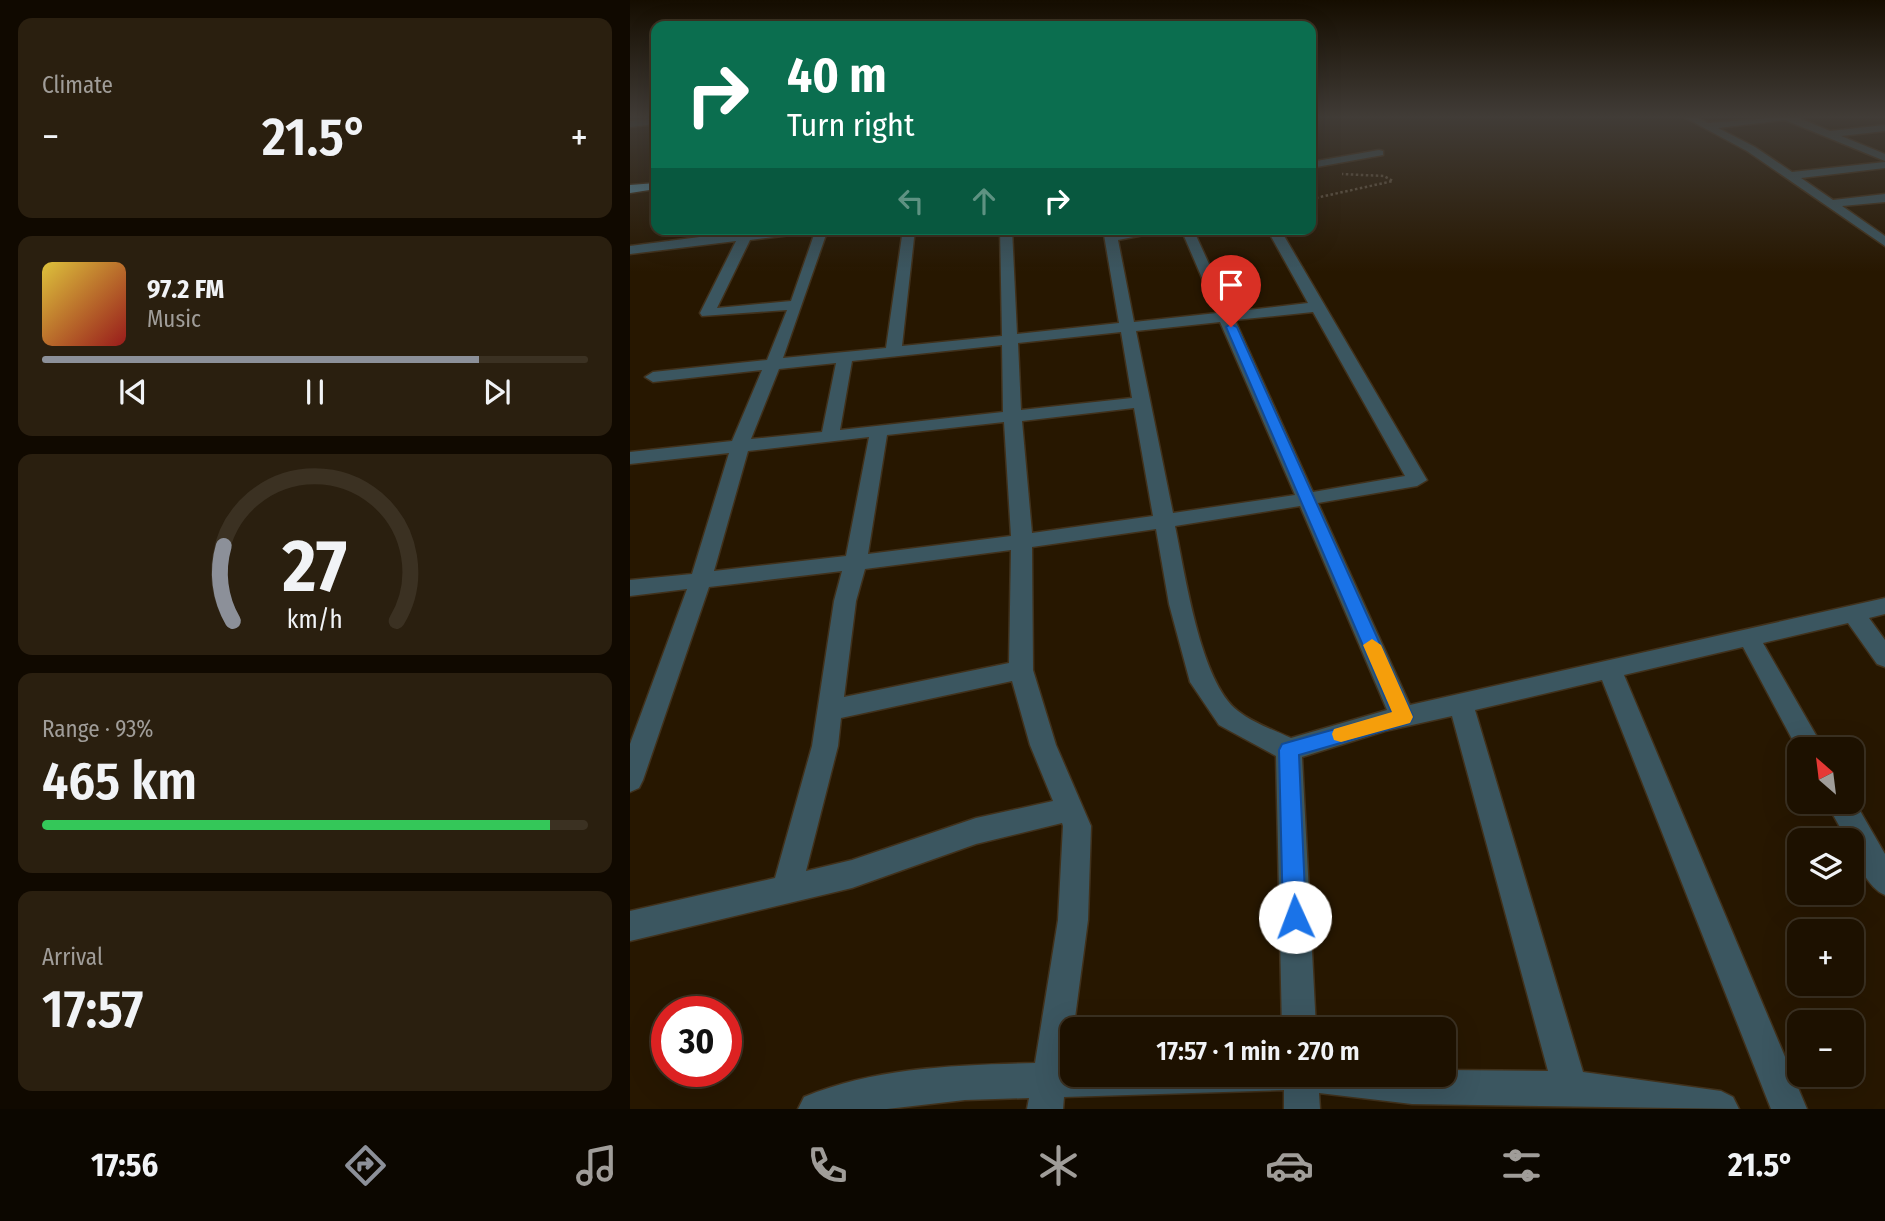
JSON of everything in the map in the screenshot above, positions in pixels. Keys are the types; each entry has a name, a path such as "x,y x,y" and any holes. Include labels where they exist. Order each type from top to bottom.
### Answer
{"main road":[{"path":"630,189 651,187"},
{"path":"630,196 651,194"}],"street":[{"path":"1779,168 1885,242"},
{"path":"1791,176 1861,168"},
{"path":"1830,204 1884,198"},
{"path":"630,250 755,235"},
{"path":"630,780 635,751 701,580 740,445 797,305 820,235"},
{"path":"894,350 908,235"},
{"path":"1006,235 1013,418 1022,541 1021,670 1043,745 1077,826 1073,920 1048,1095"},
{"path":"1110,235 1180,604 1199,675 1228,718 1289,750 1403,717 1885,606"},
{"path":"1190,235 1309,499 1403,717"},
{"path":"630,588 1022,541 1309,499 1417,480 1276,235"},
{"path":"746,236 707,313 797,305"},
{"path":"653,377 1010,337 1317,307"},
{"path":"830,434 845,356"},
{"path":"630,458 830,434 1013,418 1143,402"},
{"path":"787,889 825,746 845,601 856,561 879,430"},
{"path":"1854,614 1885,658"},
{"path":"1749,638 1804,737"},
{"path":"830,710 1021,670"},
{"path":"1610,670 1789,1109"},
{"path":"1461,704 1570,1088"},
{"path":"1289,750 1299,1017"},
{"path":"630,926 852,874 976,831 1070,809"},
{"path":"1847,814 1885,881"},
{"path":"834,1106 976,1080 1048,1095 1137,1087"},
{"path":"1301,1087 1302,1109"},
{"path":"1412,1087 1570,1088 1721,1109"}],"path":[{"path":"1316,198 1393,181 1384,176 1348,176 1333,168"}],"slow traffic":[{"path":"1341,734 1403,717 1372,645"}],"route":[{"path":"1231,327 1403,717 1289,750 1295,917"}]}
